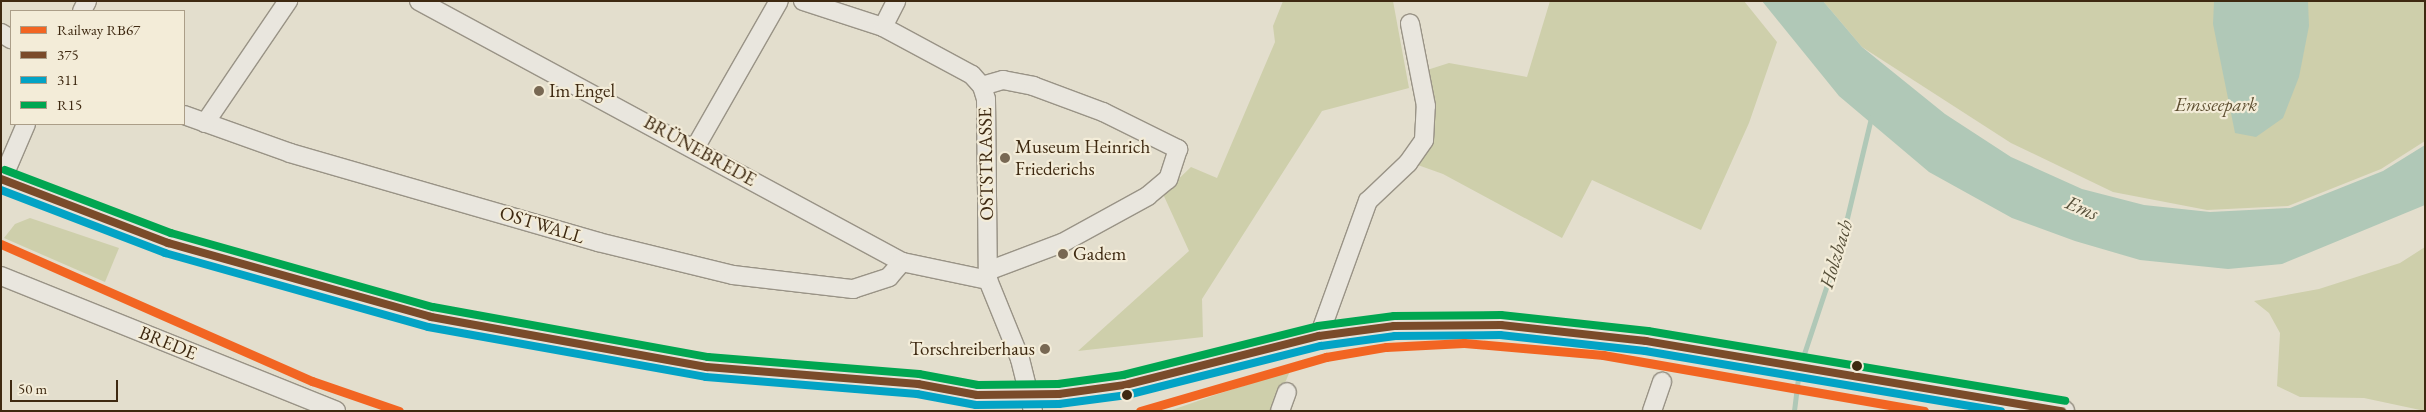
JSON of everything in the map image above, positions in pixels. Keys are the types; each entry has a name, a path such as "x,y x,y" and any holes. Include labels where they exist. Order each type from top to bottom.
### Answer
{"main road":[{"path":"2,181 168,243 431,318 707,367 918,384 977,395 1025,396 1098,390 1320,336 1448,323 1517,325 1590,332 2063,411"}],"street":[{"path":"205,123 288,1"},
{"name":"BRÜNEBREDE","path":"419,1 695,148 902,262 988,275"},
{"path":"695,148 779,1"},
{"name":"OSTSTRASSE","path":"803,1 883,28 972,75 982,86 986,100 988,275 1004,318 1025,396"},
{"path":"883,28 896,1"},
{"path":"1320,336 1368,201 1408,163 1424,140 1426,106 1410,24"},
{"path":"982,86 1003,80 1033,86 1103,112 1178,149 1168,180 1148,196 1062,243 988,275"},
{"name":"OSTWALL","path":"185,115 290,153 598,242 732,275 852,289 889,277 902,262"},
{"path":"2,181 26,125"},
{"name":"BREDE","path":"1,276 336,411"},
{"path":"1652,411 1662,382"},
{"path":"1280,411 1287,392"}],"green space":[{"path":"1283,1 1393,1 1409,88 1322,111 1202,299 1203,337 1078,351 1189,251 1163,194 1191,167 1217,178 1275,42 1273,26"},
{"path":"1550,1 1744,1 1777,42 1749,123 1701,230 1592,180 1562,238 1443,174 1415,164 1424,71 1449,63 1527,77"},
{"name":"Emsseepark","path":"1823,1 2425,1 2425,141 2381,169 2288,206 2207,210 2113,192 2011,143 1862,47"},
{"path":"30,218 119,248 105,282 4,238 15,224"},
{"path":"2425,247 2425,411 2364,398 2300,397 2277,386 2280,333 2269,313 2254,301 2319,289 2400,263"},
{"path":"1290,371 1273,411 1169,411 1215,395"}],"water":[{"name":"Ems","path":"1762,1 1823,1 1862,47 1945,114 2011,157 2082,189 2144,205 2210,212 2290,208 2383,171 2425,145 2425,205 2282,264 2228,269 2140,260 2075,241 2012,218 1929,172 1839,96"},
{"path":"2214,1 2308,1 2309,26 2299,77 2283,118 2256,137 2235,133 2213,24"}],"waterway":[{"name":"Holzbach","path":"1802,360 1841,243 1871,118"},
{"name":"Holzbach","path":"1794,411 1799,373"}],"rail line":[{"name":"RB67","path":"1,244 312,381 399,411"},
{"name":"RB67","path":"1140,411 1326,357 1386,347 1464,343 1603,355 1924,411"}],"transit line":[{"name":"R15","path":"5,170 171,233 433,307 708,357 919,374 978,385 1058,384 1123,375 1318,326 1394,316 1501,315 1648,331 2065,401"},
{"name":"375","path":"1,179 168,243 431,317 707,367 918,384 977,395 1059,394 1125,385 1319,336 1394,326 1501,325 1646,341 2062,411"},
{"name":"311","path":"1,190 165,253 428,327 706,377 917,394 976,405 1059,404 1127,395 1321,346 1395,336 1500,335 1645,351 2001,411"}],"place":[{"name":"Im Engel","path":"539,91"},
{"name":"Museum Heinrich Friederichs","path":"1005,158"},
{"name":"Gadem","path":"1063,254"},
{"name":"Torschreiberhaus","path":"1045,349"}]}
